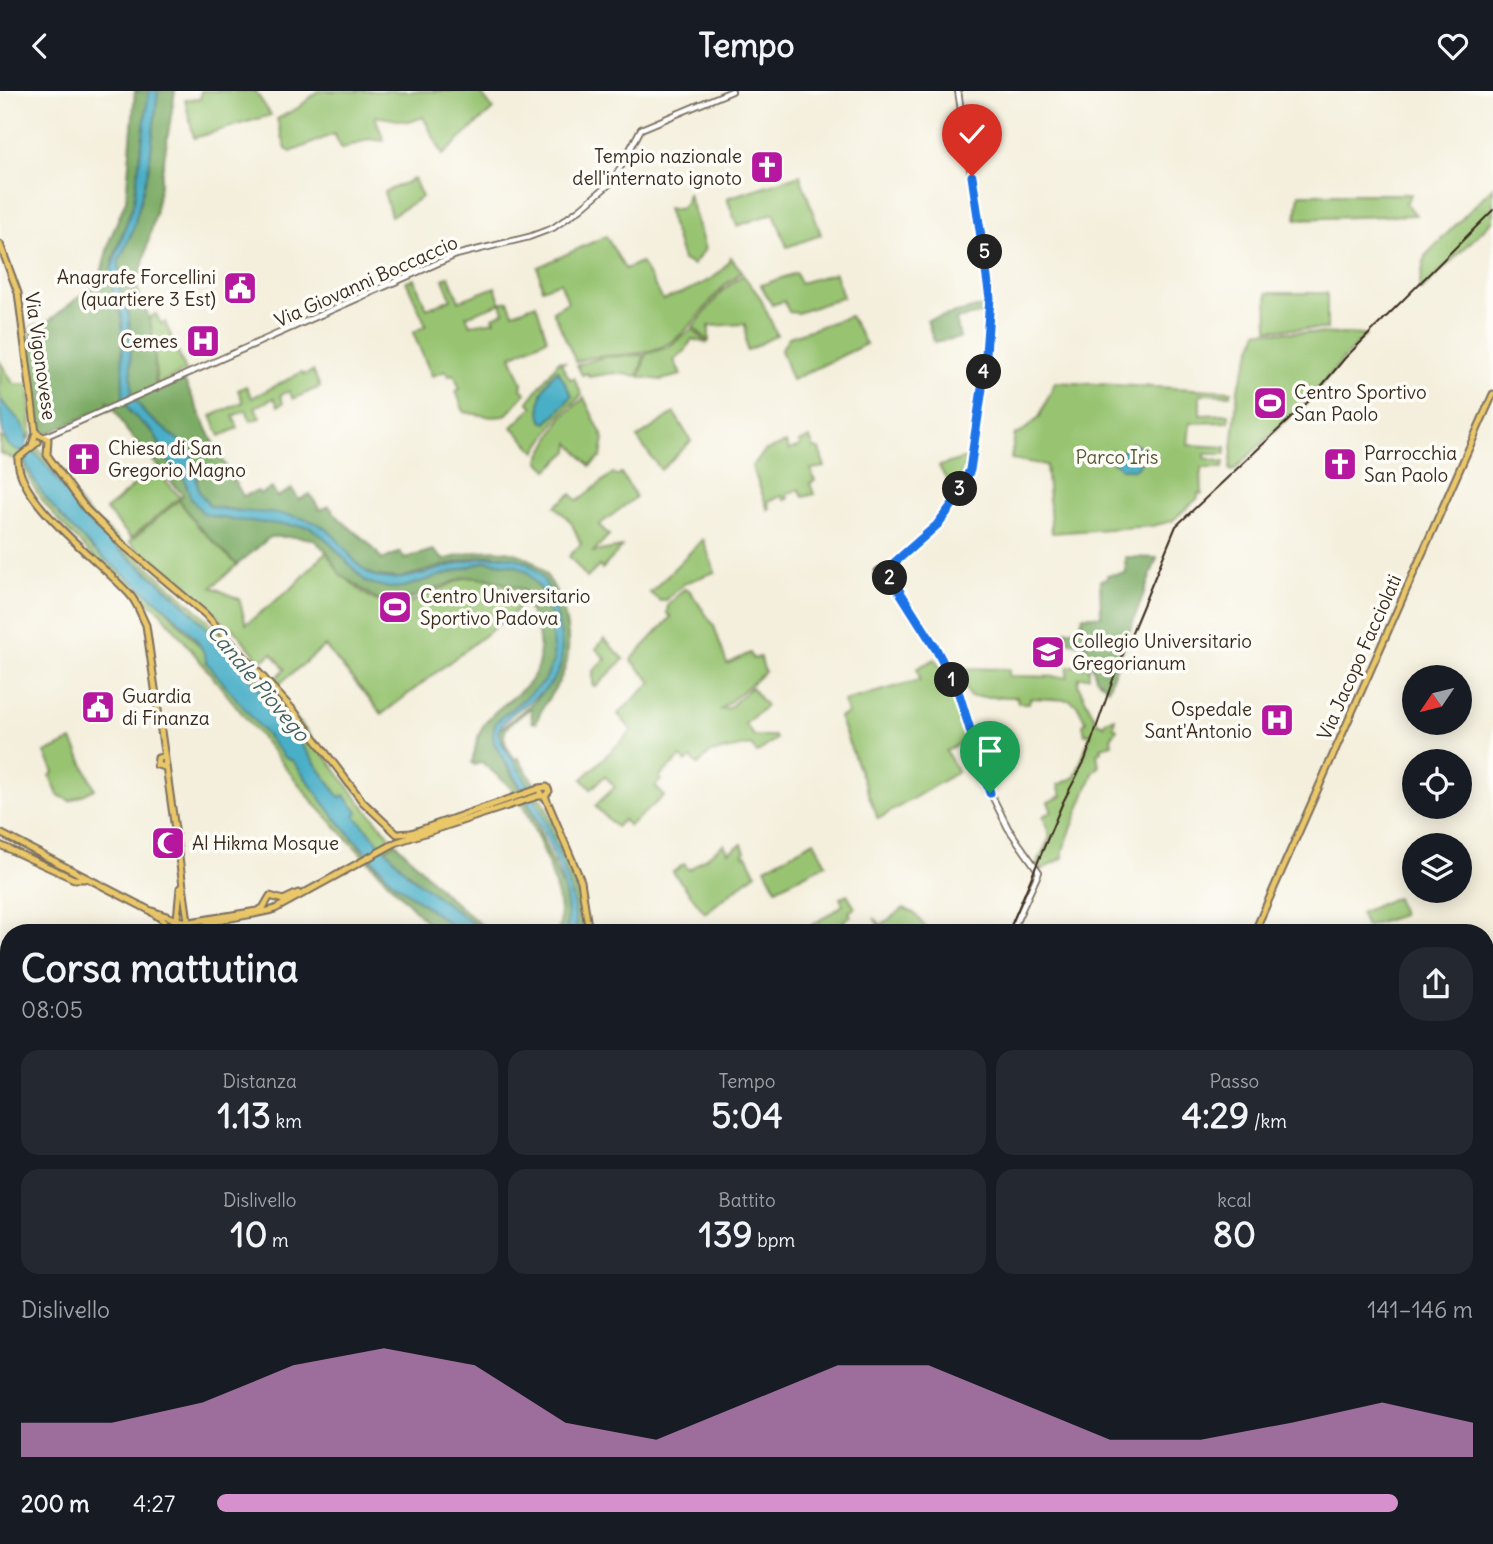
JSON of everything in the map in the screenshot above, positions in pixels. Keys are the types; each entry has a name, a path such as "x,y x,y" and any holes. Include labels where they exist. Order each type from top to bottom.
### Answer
{"main road":[{"name":"Via Vigonovese","path":"0,244 18,293 39,440 47,456 86,509 122,544 205,614 294,711 363,802 402,836"},
{"name":"Via Jacopo Facciolati","path":"1258,924 1493,394"},
{"path":"39,440 21,453 18,462 25,482 41,506 131,596 144,623 155,685 163,757 157,760 157,765 165,767 181,885 191,924"},
{"path":"0,833 76,871 85,879 149,909 189,921 257,911 270,896 282,900 304,891 391,846 402,836 539,794 574,867 583,893 588,924"},
{"path":"0,845 74,879 85,879"},
{"path":"173,924 177,919 181,885"},
{"path":"205,924 257,916 275,909 304,891"},
{"path":"275,909 277,897"},
{"path":"265,903 275,909"},
{"path":"149,909 165,924"}],"street":[{"name":"Via Giovanni Boccaccio","path":"39,440 456,255 529,237 553,228 613,181 641,129 712,97 732,91"},
{"path":"880,581 930,533 955,501 970,470 988,333 989,291 958,91"},
{"path":"887,573 877,572 876,578 897,591"},
{"path":"887,573 920,621 953,681 966,710 989,790 1012,833 1039,872 1015,924"}],"green space":[{"path":"135,91 149,91 134,202 113,259 116,303 122,317 123,398 131,413 154,433 163,452 183,474 187,489 214,517 310,527 326,539 366,582 389,588 404,587 487,561 516,566 527,572 542,591 550,611 554,661 544,682 497,721 500,754 530,808 566,895 568,924 559,924 559,904 554,883 539,840 521,803 511,788 482,762 475,765 472,763 483,726 530,681 538,662 540,651 537,628 528,608 521,601 525,594 523,589 490,579 466,577 394,605 379,601 340,574 326,551 313,539 297,537 270,537 237,565 198,526 179,500 183,495 127,431 114,408 108,410 108,400 107,407 48,433 39,431 34,416 31,328 50,320 99,281 110,239 126,200"},
{"path":"158,91 175,91 155,215 137,287 149,318 154,342 156,393 184,380 220,456 243,496 258,491 260,494 272,488 277,497 292,489 299,500 310,494 320,510 329,506 382,560 400,552 405,559 433,550 444,560 464,554 499,550 529,559 552,583 566,624 568,639 565,670 536,723 532,722 531,708 510,725 504,735 508,750 515,759 518,758 536,786 538,798 543,800 550,816 574,881 584,924 576,924 571,893 558,851 531,792 502,742 498,731 537,699 560,667 558,622 550,592 541,577 494,555 479,556 399,578 376,576 362,569 320,525 210,506 199,492 191,450 146,415 132,395 129,316 119,287 119,261 133,230 149,166"},
{"path":"201,91 255,91 271,115 194,138 185,100 200,99"},
{"path":"318,91 479,91 493,109 443,155 423,117 410,122 375,116 384,141 369,139 342,149 334,134 291,152 286,149 277,119 298,108"},
{"path":"800,175 821,235 787,247 774,213 737,226 727,198"},
{"path":"414,179 422,197 391,216 384,192"},
{"path":"1493,187 1493,220 1421,291 1419,288 1425,256"},
{"path":"688,193 705,249 693,265 683,260 667,208 679,209 686,203"},
{"path":"1299,194 1411,194 1406,203 1416,215 1296,219"},
{"path":"606,236 625,269 641,262 663,300 711,279 726,265 730,257 742,271 722,288 673,341 641,353 594,357 576,362 553,311 568,302 560,282 542,289 538,267"},
{"path":"796,273 800,283 835,273 843,297 798,313 789,312 784,301 772,305 761,285"},
{"path":"743,275 760,297 777,335 747,351 745,324 709,326 709,341 693,327 722,291"},
{"path":"449,276 459,301 495,287 501,303 508,301 513,313 536,304 547,339 511,356 522,383 521,389 526,393 505,416 492,417 464,412 456,391 460,389 454,374 449,376 446,371 432,376 413,333 426,325 406,281 414,279 427,309 451,299 443,279","holes":["501,303 504,312 493,317 495,321 470,325 466,316"]},
{"path":"1267,293 1327,293 1327,329 1268,329"},
{"path":"985,306 985,313 956,319 960,338 934,342 927,320"},
{"path":"156,314 161,324 165,322 186,371 157,384 149,318"},
{"path":"850,316 866,344 792,380 781,350 789,337"},
{"path":"692,329 708,343 692,339 685,351 674,360 681,375 661,380 640,377 646,354 668,347"},
{"name":"Centro Sportivo San Paolo","path":"1258,331 1365,335 1309,398 1233,471 1230,470 1238,389"},
{"path":"644,355 638,376 614,373 589,377 587,373 582,375 577,365 604,357"},
{"path":"559,361 565,362 561,364 570,379 574,378 582,395 560,415 536,452 512,427 533,407 528,402"},
{"path":"0,362 14,384 29,384 29,439 23,427 2,403"},
{"path":"313,371 320,387 293,399 289,391 280,395 283,403 278,406 274,398 255,407 260,418 251,421 246,410 233,416 238,428 220,436 211,416 243,402 238,390 246,386 252,398 302,372 304,375"},
{"name":"Parco Iris","path":"1055,382 1232,391 1230,395 1200,394 1200,415 1229,414 1229,422 1190,423 1188,445 1226,447 1225,454 1205,454 1205,458 1224,462 1223,468 1201,468 1202,494 1198,493 1198,498 1172,521 1152,526 1052,533 1046,465 1011,459 1015,434 1019,434 1039,418"},
{"path":"584,398 604,439 601,457 590,466 570,443 569,451 548,470 539,461 540,457 562,417"},
{"path":"674,413 691,441 661,470 637,438"},
{"path":"0,437 22,449 33,476 70,525 94,550 163,606 206,653 206,662 293,761 369,858 366,859 314,803 160,611 123,583 61,523 31,482 23,463 0,453"},
{"path":"810,438 814,448 819,449 825,467 811,469 815,481 810,483 814,494 803,497 799,489 787,494 788,499 784,500 782,496 768,501 768,510 752,466 766,450 786,443 789,450"},
{"path":"36,445 85,510 207,619 297,719 361,803 396,843 384,850 354,815 358,812 344,795 340,798 286,723 229,651 187,607 72,502 31,449"},
{"path":"968,457 954,494 939,466"},
{"path":"154,468 180,497 131,538 106,510"},
{"path":"613,473 617,476 621,473 636,497 599,525 609,535 593,552 622,547 602,569 599,566 587,578 569,556 581,544 571,522 555,506 571,494 578,501"},
{"name":"Centro Universitario Sportivo Padova","path":"179,500 197,525 237,565 212,587 239,599 246,624 294,586 326,552 355,586 384,604 411,602 466,577 491,579 523,589 521,601 525,604 382,714 325,646 279,684 275,679 285,669 272,653 261,662 233,628 230,630 200,597 178,584 129,542"},
{"path":"703,539 715,572 685,583 666,600 660,601 650,593"},
{"path":"1125,557 1157,558 1108,689 1096,678 1085,644 1070,642 1066,630 1079,630 1083,616 1101,616 1100,580 1107,579 1107,575 1126,573"},
{"path":"684,589 689,590 714,626 727,664 750,653 753,659 760,657 765,672 720,710 729,708 751,687 766,706 745,724 754,736 774,736 776,739 757,753 751,745 710,753 698,765 691,758 686,762 681,757 659,777 661,780 655,786 664,796 629,826 623,820 616,827 595,806 615,787 605,776 591,789 582,779 632,731 618,714 652,682 631,660 671,617 667,613 668,605"},
{"path":"604,639 624,659 597,686 593,686 593,671 606,659 596,649"},
{"path":"935,659 945,677 941,678 943,689 949,688 963,724 965,740 946,751 958,772 878,819 839,717 847,714 844,701 920,680 917,668"},
{"path":"1068,666 1089,666 1089,677 1079,677 1078,685 1097,722 1104,725 1105,721 1115,718 1113,726 1117,729 1111,738 1112,744 1101,747 1102,751 1097,753 1099,767 1094,771 1063,850 1063,858 1041,870 1037,864 1050,837 1043,816 1052,812 1048,802 1062,796 1058,785 1075,777 1091,733 1085,734 1083,724 1086,722 1077,705 1070,700 1030,698 1029,703 1018,703 1017,697 970,697 956,668 1009,669 1009,676 1067,677"},
{"path":"72,740 95,789 70,801 58,795 50,776 54,772 45,753"},
{"path":"814,841 826,864 776,889 765,868"},
{"path":"396,843 445,894 480,924 473,924 421,885 384,850"},
{"path":"724,844 728,852 742,844 745,852 743,854 748,857 756,873 705,913 673,872 684,864 689,870"},
{"path":"369,858 392,881 450,924 428,924 366,859"},
{"path":"847,894 855,908 849,912 851,916 843,921 845,924 814,924 843,905 840,898"},
{"path":"1396,897 1402,915 1375,924 1365,924 1360,913"},
{"path":"904,908 914,913 923,924 882,924"}],"water":[{"path":"149,91 158,91 149,166 133,230 119,261 119,287 129,316 132,395 146,415 191,450 199,492 210,506 294,516 320,525 336,538 364,570 383,578 406,577 482,558 505,556 526,562 543,579 559,624 562,649 558,672 545,689 511,715 498,731 550,831 571,893 576,924 567,924 565,895 552,852 533,810 493,739 497,721 544,682 554,661 550,611 542,591 527,572 516,566 487,561 404,587 389,588 366,582 326,539 310,527 232,520 204,514 191,499 183,474 169,462 154,433 131,413 123,398 122,317 112,287 111,270 134,202"},
{"path":"558,370 572,396 547,423 542,421 540,400 548,381"},
{"path":"0,399 23,427 26,446 44,462 89,523 178,598 211,632 268,701 340,798 344,795 358,812 355,816 408,874 473,924 450,924 392,881 335,818 293,761 284,757 206,662 202,649 192,634 177,618 93,549 50,504 32,477 22,450 9,446 5,440"},
{"path":"1132,443 1143,449 1143,459 1135,469 1121,469 1113,461 1113,451 1121,452"}],"tram line":[{"path":"1012,924 1063,802 1085,760 1117,668 1176,526 1309,401 1345,358 1493,210"}],"place":[{"name":"Tempio nazionale dell'internato ignoto","path":"767,167"},
{"name":"Anagrafe Forcellini (quartiere 3 Est)","path":"240,288"},
{"name":"Cemes","path":"203,341"},
{"name":"Centro Sportivo San Paolo","path":"1270,403"},
{"name":"Chiesa di San Gregorio Magno","path":"84,459"},
{"name":"Parrocchia San Paolo","path":"1340,464"},
{"name":"Centro Universitario Sportivo Padova","path":"395,607"},
{"name":"Collegio Universitario Gregorianum","path":"1048,652"},
{"name":"Guardia di Finanza","path":"98,707"},
{"name":"Ospedale Sant'Antonio","path":"1277,720"},
{"name":"Al Hikma Mosque","path":"168,843"}],"route":[{"path":"972,176 990,298 985,368 970,470 955,501 937,525 886,570 897,591 920,621 958,691 990,793"}],"water label":[{"name":"Canale Piovego","path":"258,683"}]}
